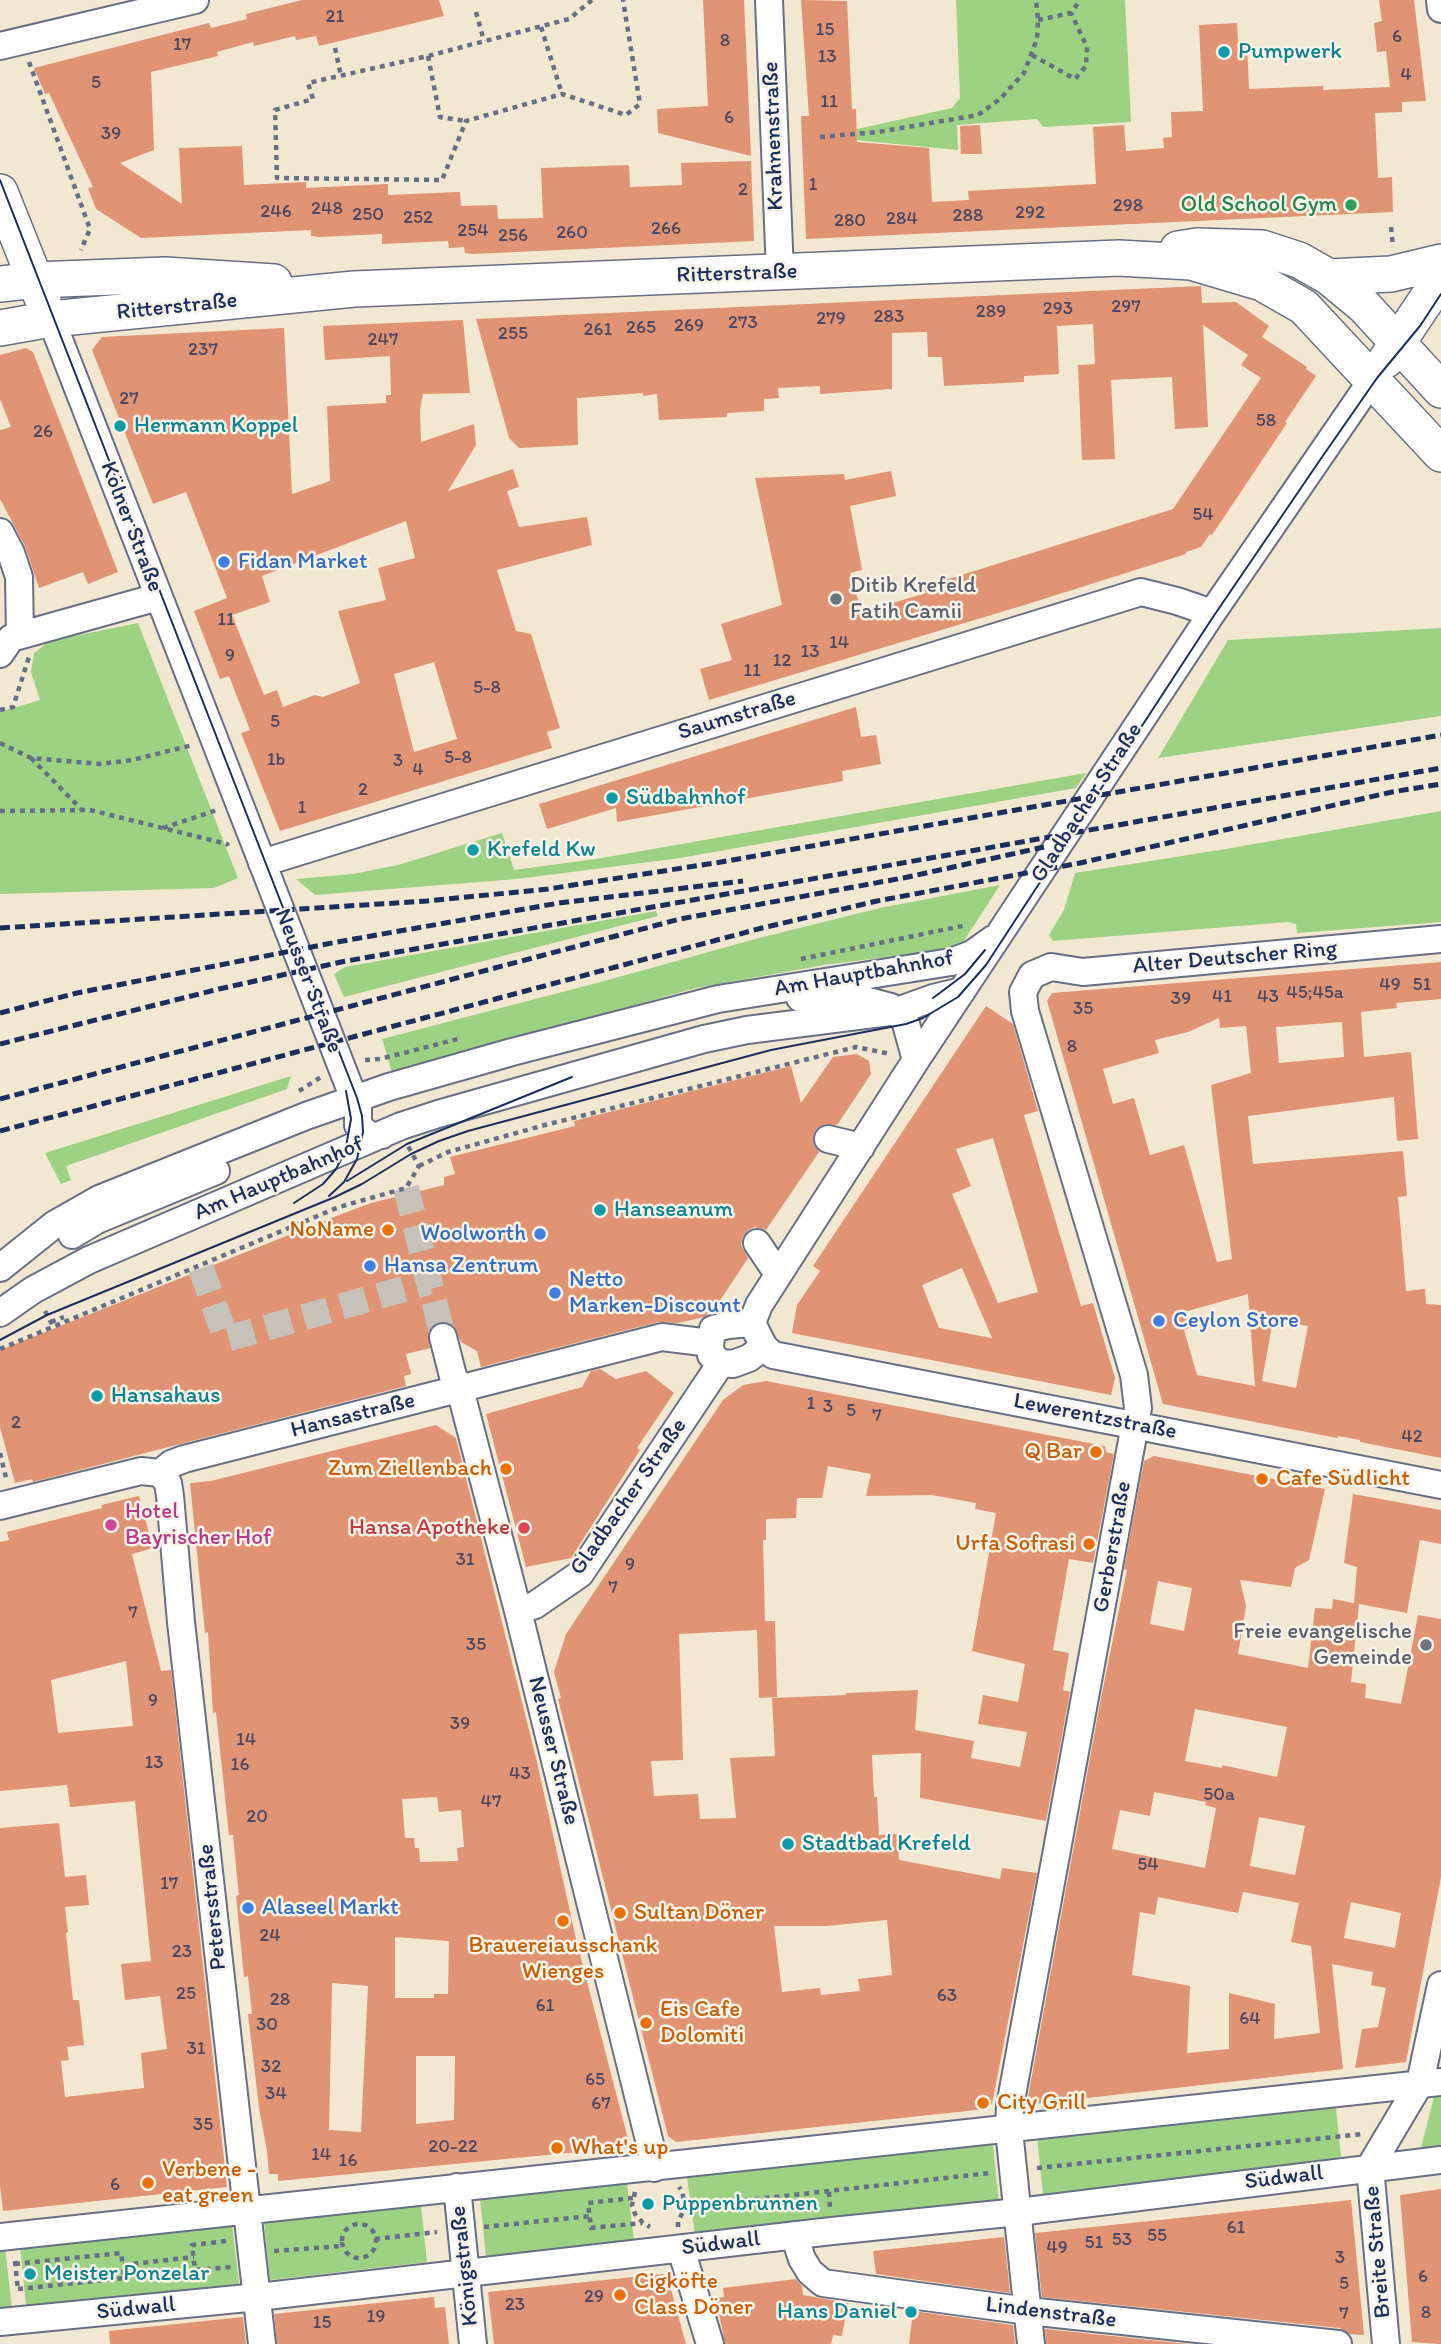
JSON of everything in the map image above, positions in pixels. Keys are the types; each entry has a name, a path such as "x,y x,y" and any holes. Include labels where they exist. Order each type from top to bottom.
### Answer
{"main road":[{"name":"Kölner Straße","path":"0,192 51,319"},
{"name":"Ritterstraße","path":"1119,258 1197,246 1262,248 1299,260 1329,277 1364,306 1441,390"},
{"name":"Ritterstraße","path":"0,328 51,319 354,289 1119,258 1191,262 1262,283 1304,307 1441,454"},
{"path":"1329,277 1391,274 1441,262"},
{"name":"Ritterstraße","path":"0,284 165,275 354,289"},
{"name":"Gladbacher Straße","path":"1372,380 1441,278"}],"street":[{"path":"11,44 195,0"},
{"name":"Krahnenstraße","path":"769,0 780,272"},
{"path":"1440,0 1441,9"},
{"name":"Kölner Straße","path":"51,319 262,863"},
{"name":"Gladbacher Straße","path":"518,1611 535,1605 580,1574 715,1353 713,1329 728,1325 758,1336 759,1305 916,1059 1212,613 1372,380"},
{"path":"0,533 11,553 19,577 12,640 158,597"},
{"name":"Saumstraße","path":"262,863 1141,593 1212,613"},
{"name":"Neusser Straße","path":"262,863 358,1109 358,1125 369,1136 382,1135"},
{"name":"Am Hauptbahnhof","path":"0,1268 55,1224 99,1199 354,1100 478,1062 718,999 951,962 972,954 1003,931"},
{"name":"Alter Deutscher Ring","path":"1032,975 1051,967 1083,972 1441,939"},
{"name":"Gerberstraße","path":"1031,2344 1009,2130 1010,2106 1136,1425 1137,1392 1025,1011 1023,992 1032,975"},
{"name":"Am Hauptbahnhof","path":"0,1313 33,1290 89,1260 382,1135 438,1114 662,1049 747,1030 897,1011 962,991"},
{"name":"Am Hauptbahnhof","path":"718,999 856,998 874,1001 897,1011 906,1024 916,1059"},
{"path":"328,1159 349,1139 354,1125 354,1100"},
{"name":"Am Hauptbahnhof","path":"0,1282 97,1220 337,1123 354,1100"},
{"path":"828,1139 861,1147"},
{"path":"757,1244 778,1274"},
{"name":"Hansastraße","path":"0,1506 141,1471 160,1473 171,1464 184,1459 662,1336 715,1353"},
{"path":"715,1353 733,1364 749,1358 758,1336"},
{"name":"Lewerentzstraße","path":"758,1336 773,1355 1441,1485"},
{"name":"Neusser Straße","path":"443,1337 453,1376 460,1389 518,1611 651,2148 656,2179"},
{"name":"Petersstraße","path":"160,1473 168,1483 170,1496 181,1622 262,2344"},
{"name":"Breite Straße","path":"1386,2344 1370,2167 1395,2124 1431,2083 1441,1985"},
{"path":"6,2236 457,2187 656,2179 1009,2130 1431,2083"},
{"name":"Südwall","path":"11,2321 466,2273 676,2238 794,2235 1018,2212 1441,2160"},
{"name":"Königstraße","path":"457,2187 473,2344"},
{"name":"Lindenstraße","path":"794,2235 802,2259 810,2272 823,2283 1028,2311 1338,2344"},
{"path":"676,2238 710,2344"}],"path":[{"path":"466,121 442,180 277,178 275,110 313,99 308,83 428,56 569,19 592,0"},
{"path":"428,56 440,117 466,121 562,94 626,115 640,104 622,0"},
{"path":"820,137 878,132 978,115 1000,99 1024,73 1037,39 1036,0"},
{"path":"1038,20 1071,13 1080,0"},
{"path":"476,12 484,41"},
{"path":"1032,55 1075,79 1086,66 1087,47 1071,13"},
{"path":"541,27 562,94"},
{"path":"11,44 90,229 78,257"},
{"path":"335,48 341,76"},
{"path":"0,710 13,707 33,644 12,640"},
{"path":"31,758 100,764 132,760 214,740"},
{"path":"0,743 31,758 82,810"},
{"path":"162,828 238,803"},
{"path":"0,809 82,810 227,844 238,869 262,863"},
{"path":"419,1166 448,1152 545,1125 856,1047 916,1059"},
{"path":"0,1349 340,1207 406,1188"},
{"path":"51,1322 64,1317"},
{"path":"1041,2168 1339,2137"},
{"path":"685,2207 1013,2170"},
{"path":"657,2228 643,2223 591,2228 589,2203 633,2198 656,2179 682,2191 685,2207 678,2222 676,2238"},
{"path":"633,2198 633,2210 643,2223"},
{"path":"376,2239 590,2216"},
{"path":"676,2238 678,2222"},
{"path":"352,2226 369,2228 376,2239 372,2252 362,2258 352,2257 342,2246 344,2234 352,2226"},
{"path":"6,2236 15,2264 18,2289 11,2321"},
{"path":"252,2252 195,2270 192,2245 252,2252 342,2246"},
{"path":"15,2264 121,2253 124,2278 18,2289"},
{"path":"122,2265 194,2257"}],"green space":[{"path":"956,0 1125,0 1131,122 1043,127 1037,119 957,125 958,150 855,140 857,129 952,108 960,98"},
{"path":"138,623 238,878 214,888 0,894 0,712 40,700 31,672 34,653 50,641"},
{"path":"1441,628 1441,716 1158,758 1228,640"},
{"path":"1086,773 1076,788 680,858 517,879 315,895 296,879 353,874 398,865 502,833 514,870 596,859"},
{"path":"1441,811 1441,922 1297,933 1296,924 1288,922 1053,941 1049,935 1064,910 1075,873"},
{"path":"1000,885 962,944 933,951 824,965 696,988 555,1027 394,1080 382,1039 759,938 880,908"},
{"path":"656,911 658,916 344,997 334,974 345,967"},
{"path":"291,1076 287,1089 66,1166 71,1180 61,1184 45,1153"},
{"path":"1441,2096 1441,2154 1419,2156 1434,2097"},
{"path":"1336,2108 1342,2166 1043,2195 1037,2137"},
{"path":"993,2145 999,2203 695,2235 687,2177"},
{"path":"627,2183 634,2241 486,2257 480,2199"},
{"path":"421,2205 427,2262 270,2280 264,2222"},
{"path":"232,2223 239,2284 26,2306 20,2245"},
{"path":"5,2247 12,2308 0,2309 0,2248"}],"building":[{"path":"302,0 439,0 444,16 319,46 316,36 296,40 295,36 254,46 253,42 217,52 218,56 151,72 154,150 120,163 182,204 179,148 242,146 244,185 306,182 306,188 388,184 388,195 460,192 461,206 497,205 498,219 543,218 541,168 629,165 630,187 682,185 681,163 751,161 754,241 473,254 465,253 464,247 449,248 448,241 382,244 382,234 320,237 311,236 311,230 141,238 96,209 88,188 93,187 49,93 45,94 34,68 209,23 211,28 247,19 246,14"},
{"path":"703,0 744,0 751,156 658,133 657,109 708,106"},
{"path":"801,0 847,1 852,109 856,109 857,142 929,148 932,202 969,200 968,191 1096,184 1093,127 1124,125 1126,151 1164,148 1163,138 1172,137 1171,112 1203,111 1199,25 1237,23 1238,42 1247,42 1249,89 1390,87 1386,51 1377,52 1374,23 1382,21 1379,0 1414,0 1426,101 1402,102 1402,112 1375,113 1378,178 1392,177 1393,212 806,239 801,116 809,116"},
{"path":"980,125 982,154 961,154 960,126"},
{"path":"1201,286 1202,303 1236,302 1269,326 1262,337 1316,376 1212,535 1210,534 1201,547 1031,603 709,700 700,669 732,660 721,624 782,605 755,478 844,474 845,480 891,471 896,496 850,506 862,570 850,573 861,610 893,603 926,593 923,587 1173,509 1261,378 1241,365 1248,355 1203,325 1208,427 1175,429 1172,377 1111,380 1115,459 1082,460 1078,365 1095,364 1093,324 1057,326 1059,374 1024,376 1024,382 944,386 942,357 928,357 927,332 892,333 892,389 820,394 820,386 778,388 779,398 764,399 764,411 727,413 727,417 659,420 657,394 577,398 578,445 519,448 509,438 476,319"},
{"path":"463,320 470,393 423,394 420,410 421,442 474,424 476,445 448,491 513,469 519,487 507,491 519,527 587,517 592,545 497,570 516,631 531,634 560,728 547,732 552,748 280,831 241,733 250,730 229,676 220,679 194,611 227,598 186,492 153,504 92,350 102,337 284,328 292,494 330,481 327,406 386,403 386,395 391,395 390,356 325,360 323,326","holes":["406,521 415,558 378,568 386,600 338,611 360,683 323,697 315,695 283,707 277,690 264,695 232,615 270,602 262,576","434,662 457,739 414,752 394,674"]},
{"path":"26,348 33,352 118,572 88,584 83,572 39,588 25,546 0,499 0,430 11,427 0,399 0,355"},
{"name":"Südbahnhof","path":"856,707 861,737 876,735 881,764 842,771 843,781 617,822 616,808 547,829 539,804"},
{"path":"1441,962 1441,999 1396,1003 1397,1008 1361,1012 1364,1057 1411,1052 1418,1139 1397,1141 1394,1097 1248,1116 1253,1164 1403,1151 1407,1196 1398,1197 1406,1291 1425,1289 1426,1304 1441,1305 1441,1458 1360,1440 1337,1438 1163,1404 1047,1001 1052,993","holes":["1219,1018 1220,1028 1246,1026 1251,1073 1211,1085 1232,1259 1217,1262 1184,1145 1150,1155 1134,1098 1113,1104 1103,1069 1159,1053 1155,1040 1188,1032","1342,1022 1344,1057 1279,1063 1276,1027","1248,1294 1255,1386 1197,1375 1184,1330 1189,1328 1184,1312","1273,1320 1308,1326 1296,1388 1262,1381"]},
{"path":"986,1006 1013,1024 1038,1111 1024,1115 1081,1306 1093,1303 1115,1378 1111,1395 792,1333 797,1305 820,1271 813,1266","holes":["993,1138 1038,1292 998,1303 952,1194 971,1186 956,1149","962,1268 992,1338 939,1328 922,1285"]},
{"path":"857,1054 869,1061 871,1074 837,1125 824,1124 816,1129 813,1143 819,1152 766,1230 755,1227 743,1236 741,1245 748,1258 719,1302 721,1308 707,1312 704,1317 678,1323 658,1322 481,1367 477,1351 461,1342 454,1326 440,1322 433,1325 428,1332 430,1348 406,1354 411,1374 404,1376 406,1386 33,1482 32,1479 15,1483 0,1427 0,1350 371,1203 444,1185 444,1177 455,1174 450,1157 575,1126 574,1121 791,1066 801,1103 833,1057"},
{"path":"600,1369 616,1379 646,1371 674,1393 637,1448 640,1450 571,1558 526,1567 486,1414 582,1387 591,1371"},
{"path":"766,1381 1105,1446 1106,1452 1114,1454 1093,1563 1069,1559 1053,1650 1069,1653 1063,1690 1070,1692 1046,1821 920,1798 921,1753 872,1755 879,1835 897,1834 899,1860 1000,1879 1002,1868 1037,1873 992,2104 986,2109 676,2142 668,2136 558,1699 561,1698 554,1672 566,1634 723,1400 743,1385","holes":["828,1466 871,1474 866,1496 932,1495 976,1503 975,1509 996,1513 972,1651 1025,1664 1018,1702 983,1695 978,1724 1027,1732 1020,1767 971,1758 974,1741 915,1730 918,1690 772,1698 775,1756 730,1758 736,1818 700,1819 698,1794 654,1796 651,1761 683,1760 679,1634 757,1630 759,1698 777,1697 775,1621 765,1621 763,1540 766,1540 766,1519 796,1518 797,1498 822,1498","887,1920 892,1975 858,1979 860,1991 821,1995 820,1988 782,1992 774,1926 827,1926"]},
{"path":"436,1425 456,1438 537,1762 576,1939 630,2147 278,2181 278,2174 269,2174 248,2014 252,2014 248,1976 244,1977 233,1835 229,1835 216,1712 213,1713 208,1632 205,1633 190,1483 211,1481","holes":["437,1797 439,1812 461,1810 464,1847 457,1848 458,1861 420,1862 419,1848 415,1848 414,1838 405,1838 402,1799","395,1937 449,1941 448,1994 434,1994 434,1998 395,1998","332,1983 368,1986 361,2132 329,2130","416,2056 455,2056 454,2120 416,2124"]},
{"path":"1154,1456 1325,1489 1309,1560 1295,1568 1291,1587 1240,1580 1246,1606 1238,1654 1308,1668 1315,1608 1332,1609 1333,1599 1359,1604 1351,1682 1366,1684 1365,1698 1401,1704 1418,1615 1441,1619 1441,1877 1406,2062 1355,2068 1362,2029 1378,2027 1386,1988 1371,1985 1373,1972 1332,1964 1343,2069 1034,2104 1028,2097 1127,1570 1124,1569 1144,1461","holes":["1158,1581 1192,1588 1184,1631 1150,1624","1195,1709 1287,1727 1277,1777 1222,1765 1222,1768 1185,1761","1154,1792 1206,1802 1205,1805 1216,1808 1205,1868 1112,1849 1120,1810 1150,1816","1259,1817 1305,1826 1295,1875 1250,1866","1243,1892 1299,1903 1291,1942 1311,1946 1320,2033 1274,2039 1275,2004 1229,1993 1229,2049 1187,2053 1190,1986 1132,1975 1140,1912 1155,1915 1158,1897 1238,1913","1351,1902 1401,1913 1395,1948 1344,1938"]},
{"path":"1353,1494 1441,1510 1441,1544 1420,1540 1407,1613 1354,1603 1357,1567 1344,1563"},
{"path":"139,1496 153,1548 132,1554 161,1671 171,1670 227,2187 3,2211 0,2185 0,1828 59,1823 65,1877 86,1875 89,1905 65,1907 73,2000 79,2000 84,2045 67,2047 69,2060 61,2061 65,2097 144,2088 141,2053 167,2049 160,1996 125,2000 121,1964 151,1961 135,1801 70,1807 67,1785 0,1791 0,1542 9,1540 7,1532 102,1508 101,1505","holes":["126,1661 133,1726 58,1733 51,1680"]},
{"path":"1441,2189 1441,2344 1412,2342 1400,2195"},
{"path":"1351,2200 1364,2335 1349,2334 1340,2328 1042,2297 1035,2233"},
{"path":"1004,2237 1010,2293 876,2274 873,2251"},
{"path":"663,2274 668,2279 686,2344 494,2344 488,2292"},
{"path":"796,2279 802,2286 803,2295 848,2303 842,2336 833,2335 831,2344 725,2344 716,2298 724,2297 723,2288"},
{"path":"434,2297 435,2308 445,2307 449,2344 277,2344 274,2314"},
{"path":"913,2311 1013,2325 1015,2344 909,2344"},
{"path":"243,2317 246,2344 110,2344 109,2331"},
{"path":"1045,2329 1189,2344 1046,2344"}],"tunnel":[{"path":"406,1188 443,1337"},
{"path":"201,1268 226,1339 429,1282"}],"tram line":[{"path":"0,180 357,1098 363,1132 357,1159 344,1182 329,1196"},
{"path":"0,1340 47,1315 335,1197 439,1141 771,1050 906,1024 923,1018 958,997 986,965 1211,620 1320,460 1377,378 1420,326 1441,294"},
{"path":"933,998 965,974 985,950"},
{"path":"347,1181 407,1144 572,1077"},
{"path":"294,1203 323,1184 336,1169 345,1152 351,1119 346,1091"}],"railway":[{"path":"0,928 427,901 548,889 721,862 1441,735"},
{"path":"0,1044 219,989 341,962 1441,768"},
{"path":"0,1131 762,928 877,901 1080,863 1392,792 1441,784"},
{"path":"0,1099 680,919 908,877 1044,847"},
{"path":"0,1013 77,993 337,942 559,903 743,881"}],"place":[{"name":"Pumpwerk","path":"1224,52"},
{"name":"Old School Gym","path":"1351,205"},
{"name":"Hermann Koppel","path":"120,426"},
{"name":"Fidan Market","path":"224,562"},
{"name":"Ditib Krefeld Fatih Camii","path":"836,599"},
{"name":"Südbahnhof","path":"612,798"},
{"name":"Krefeld Kw","path":"473,850"},
{"name":"Hanseanum","path":"600,1210"},
{"name":"NoName","path":"388,1230"},
{"name":"Woolworth","path":"540,1234"},
{"name":"Hansa Zentrum","path":"370,1266"},
{"name":"Netto Marken-Discount","path":"555,1293"},
{"name":"Ceylon Store","path":"1159,1321"},
{"name":"Hansahaus","path":"97,1396"},
{"name":"Q Bar","path":"1096,1452"},
{"name":"Zum Ziellenbach","path":"506,1469"},
{"name":"Cafe Südlicht","path":"1262,1479"},
{"name":"Hotel Bayrischer Hof","path":"111,1525"},
{"name":"Hansa Apotheke","path":"524,1528"},
{"name":"Urfa Sofrasi","path":"1089,1544"},
{"name":"Freie evangelische Gemeinde","path":"1426,1645"},
{"name":"Stadtbad Krefeld","path":"788,1844"},
{"name":"Alaseel Markt","path":"248,1908"},
{"name":"Sultan Döner","path":"620,1913"},
{"name":"Brauereiausschank Wienges","path":"563,1921"},
{"name":"Eis Cafe Dolomiti","path":"646,2023"},
{"name":"City Grill","path":"983,2103"},
{"name":"What's up","path":"557,2148"},
{"name":"Verbene - eat green","path":"148,2183"},
{"name":"Puppenbrunnen","path":"648,2204"},
{"name":"Meister Ponzelar","path":"30,2274"},
{"name":"Cigköfte Class Döner","path":"620,2295"},
{"name":"Hans Daniel","path":"911,2312"}]}
